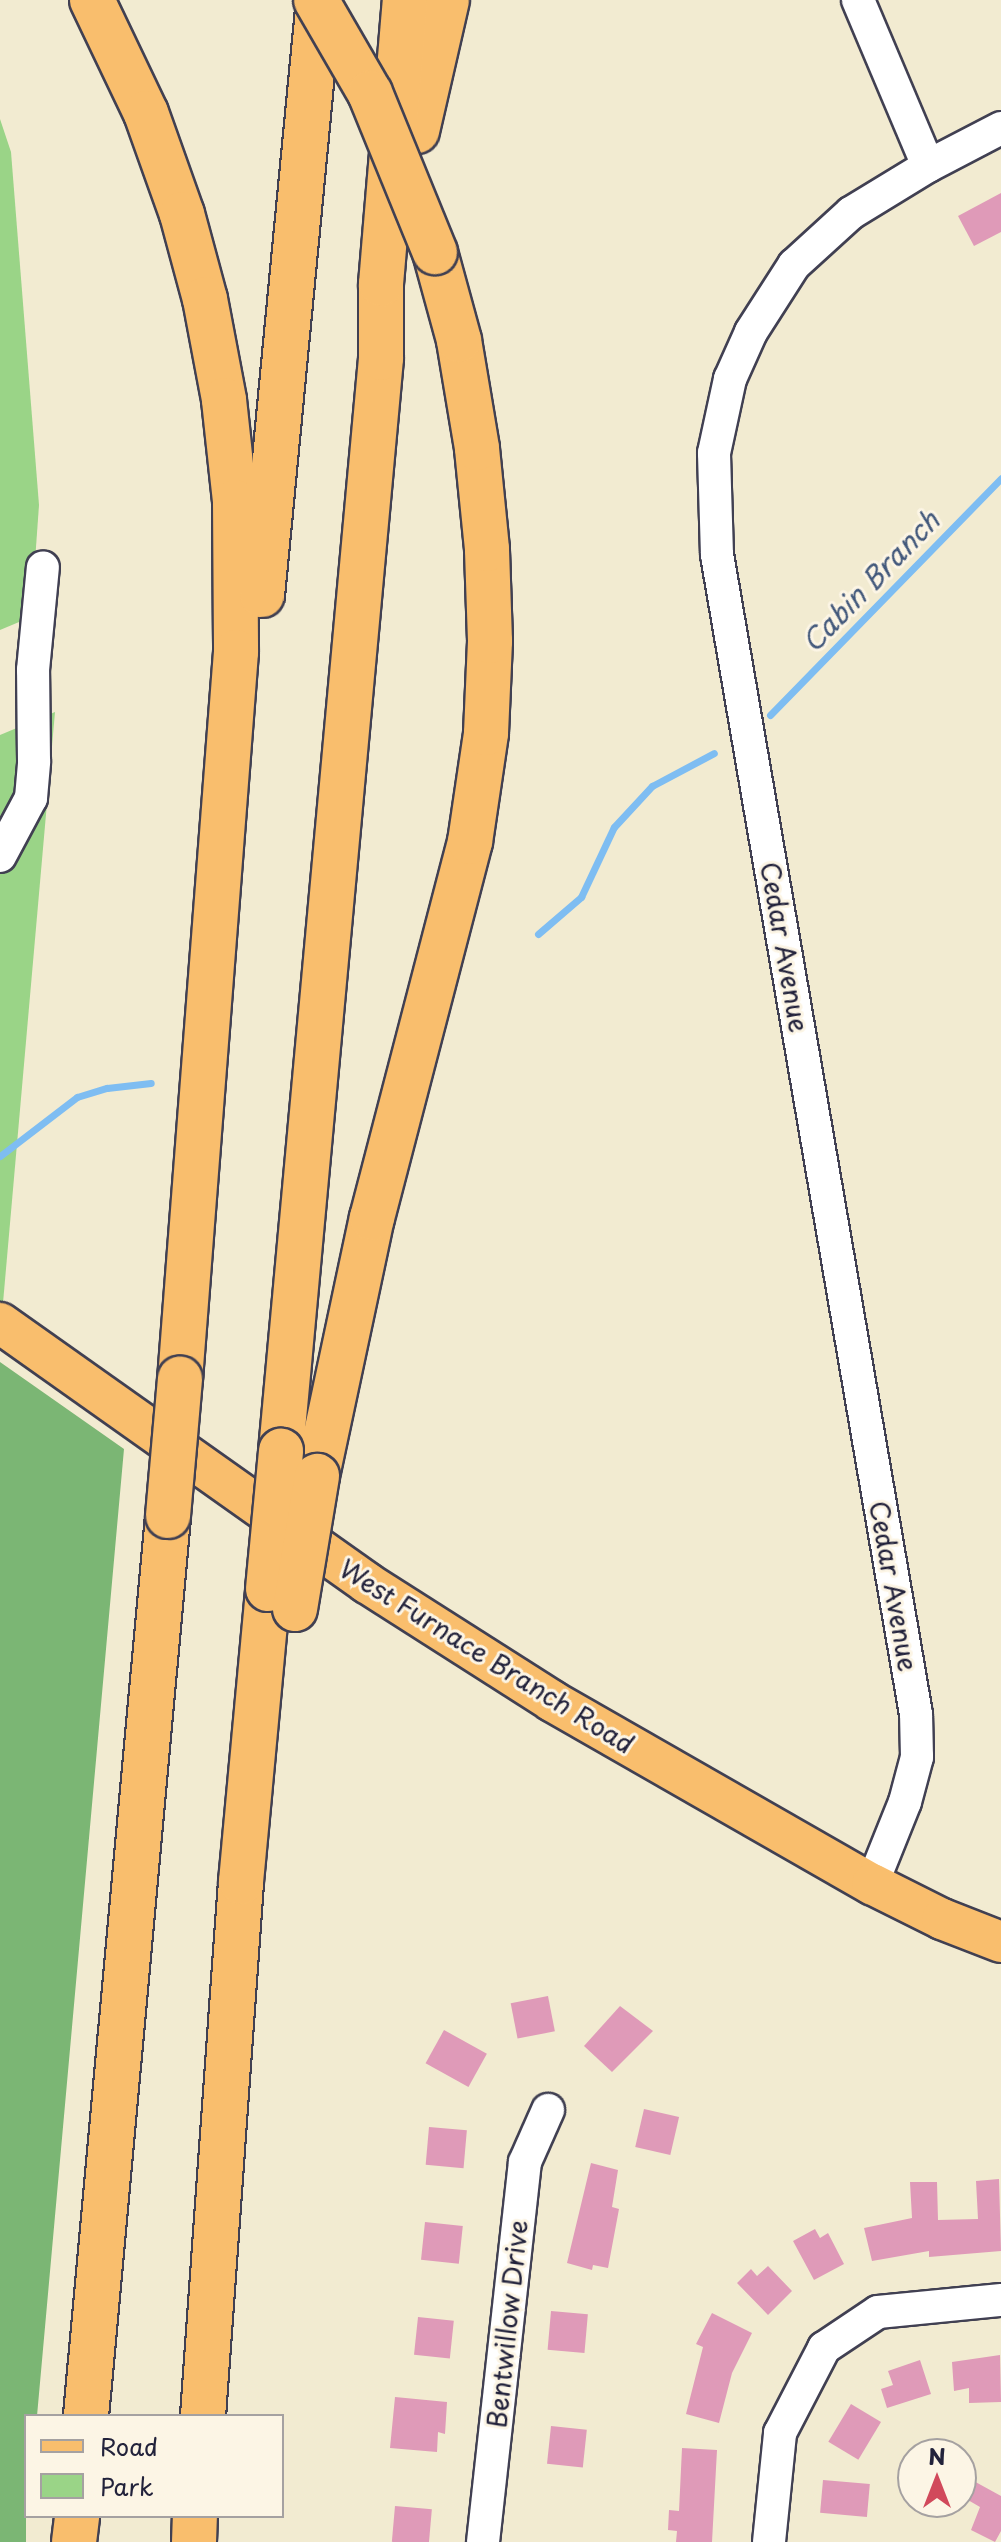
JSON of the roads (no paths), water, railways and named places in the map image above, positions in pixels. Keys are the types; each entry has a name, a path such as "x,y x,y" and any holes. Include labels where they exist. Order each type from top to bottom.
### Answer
{"highway":[{"path":"86,2414 180,1379 236,652 235,502 224,400 205,299 182,214 146,113 92,0"},
{"path":"208,1038 256,655 318,0"},
{"path":"281,1599 317,1476 372,1218 470,842 486,733 490,641 477,448 459,340 435,252 370,93 318,0"},
{"path":"381,358 381,284 405,0"},
{"path":"205,2414 241,1882 281,1599 281,1451 381,358 417,132 447,0"},
{"path":"74,2542 77,2518"},
{"path":"194,2542 196,2518"}],"main road":[{"name":"West Furnace Branch Road","path":"0,1323 394,1600 552,1701 872,1884 942,1919 1001,1942"}],"street":[{"path":"858,0 928,166"},
{"name":"Cedar Avenue","path":"872,1884 905,1802 917,1757 916,1714 717,555 714,453 730,379 751,332 794,265 851,213 928,166 1001,128"},
{"path":"0,856 31,798 34,761 33,670 43,567"},
{"name":"Bentwillow Drive","path":"483,2542 525,2162 548,2110"},
{"path":"769,2542 780,2433 824,2348 878,2312 1001,2300"}],"waterway":[{"name":"Cabin Branch","path":"770,715 1001,478"},
{"name":"Cabin Branch","path":"538,934 581,897 614,827 652,786 714,753"},
{"name":"Cabin Branch","path":"0,1156 77,1097 107,1088 151,1083"}]}
